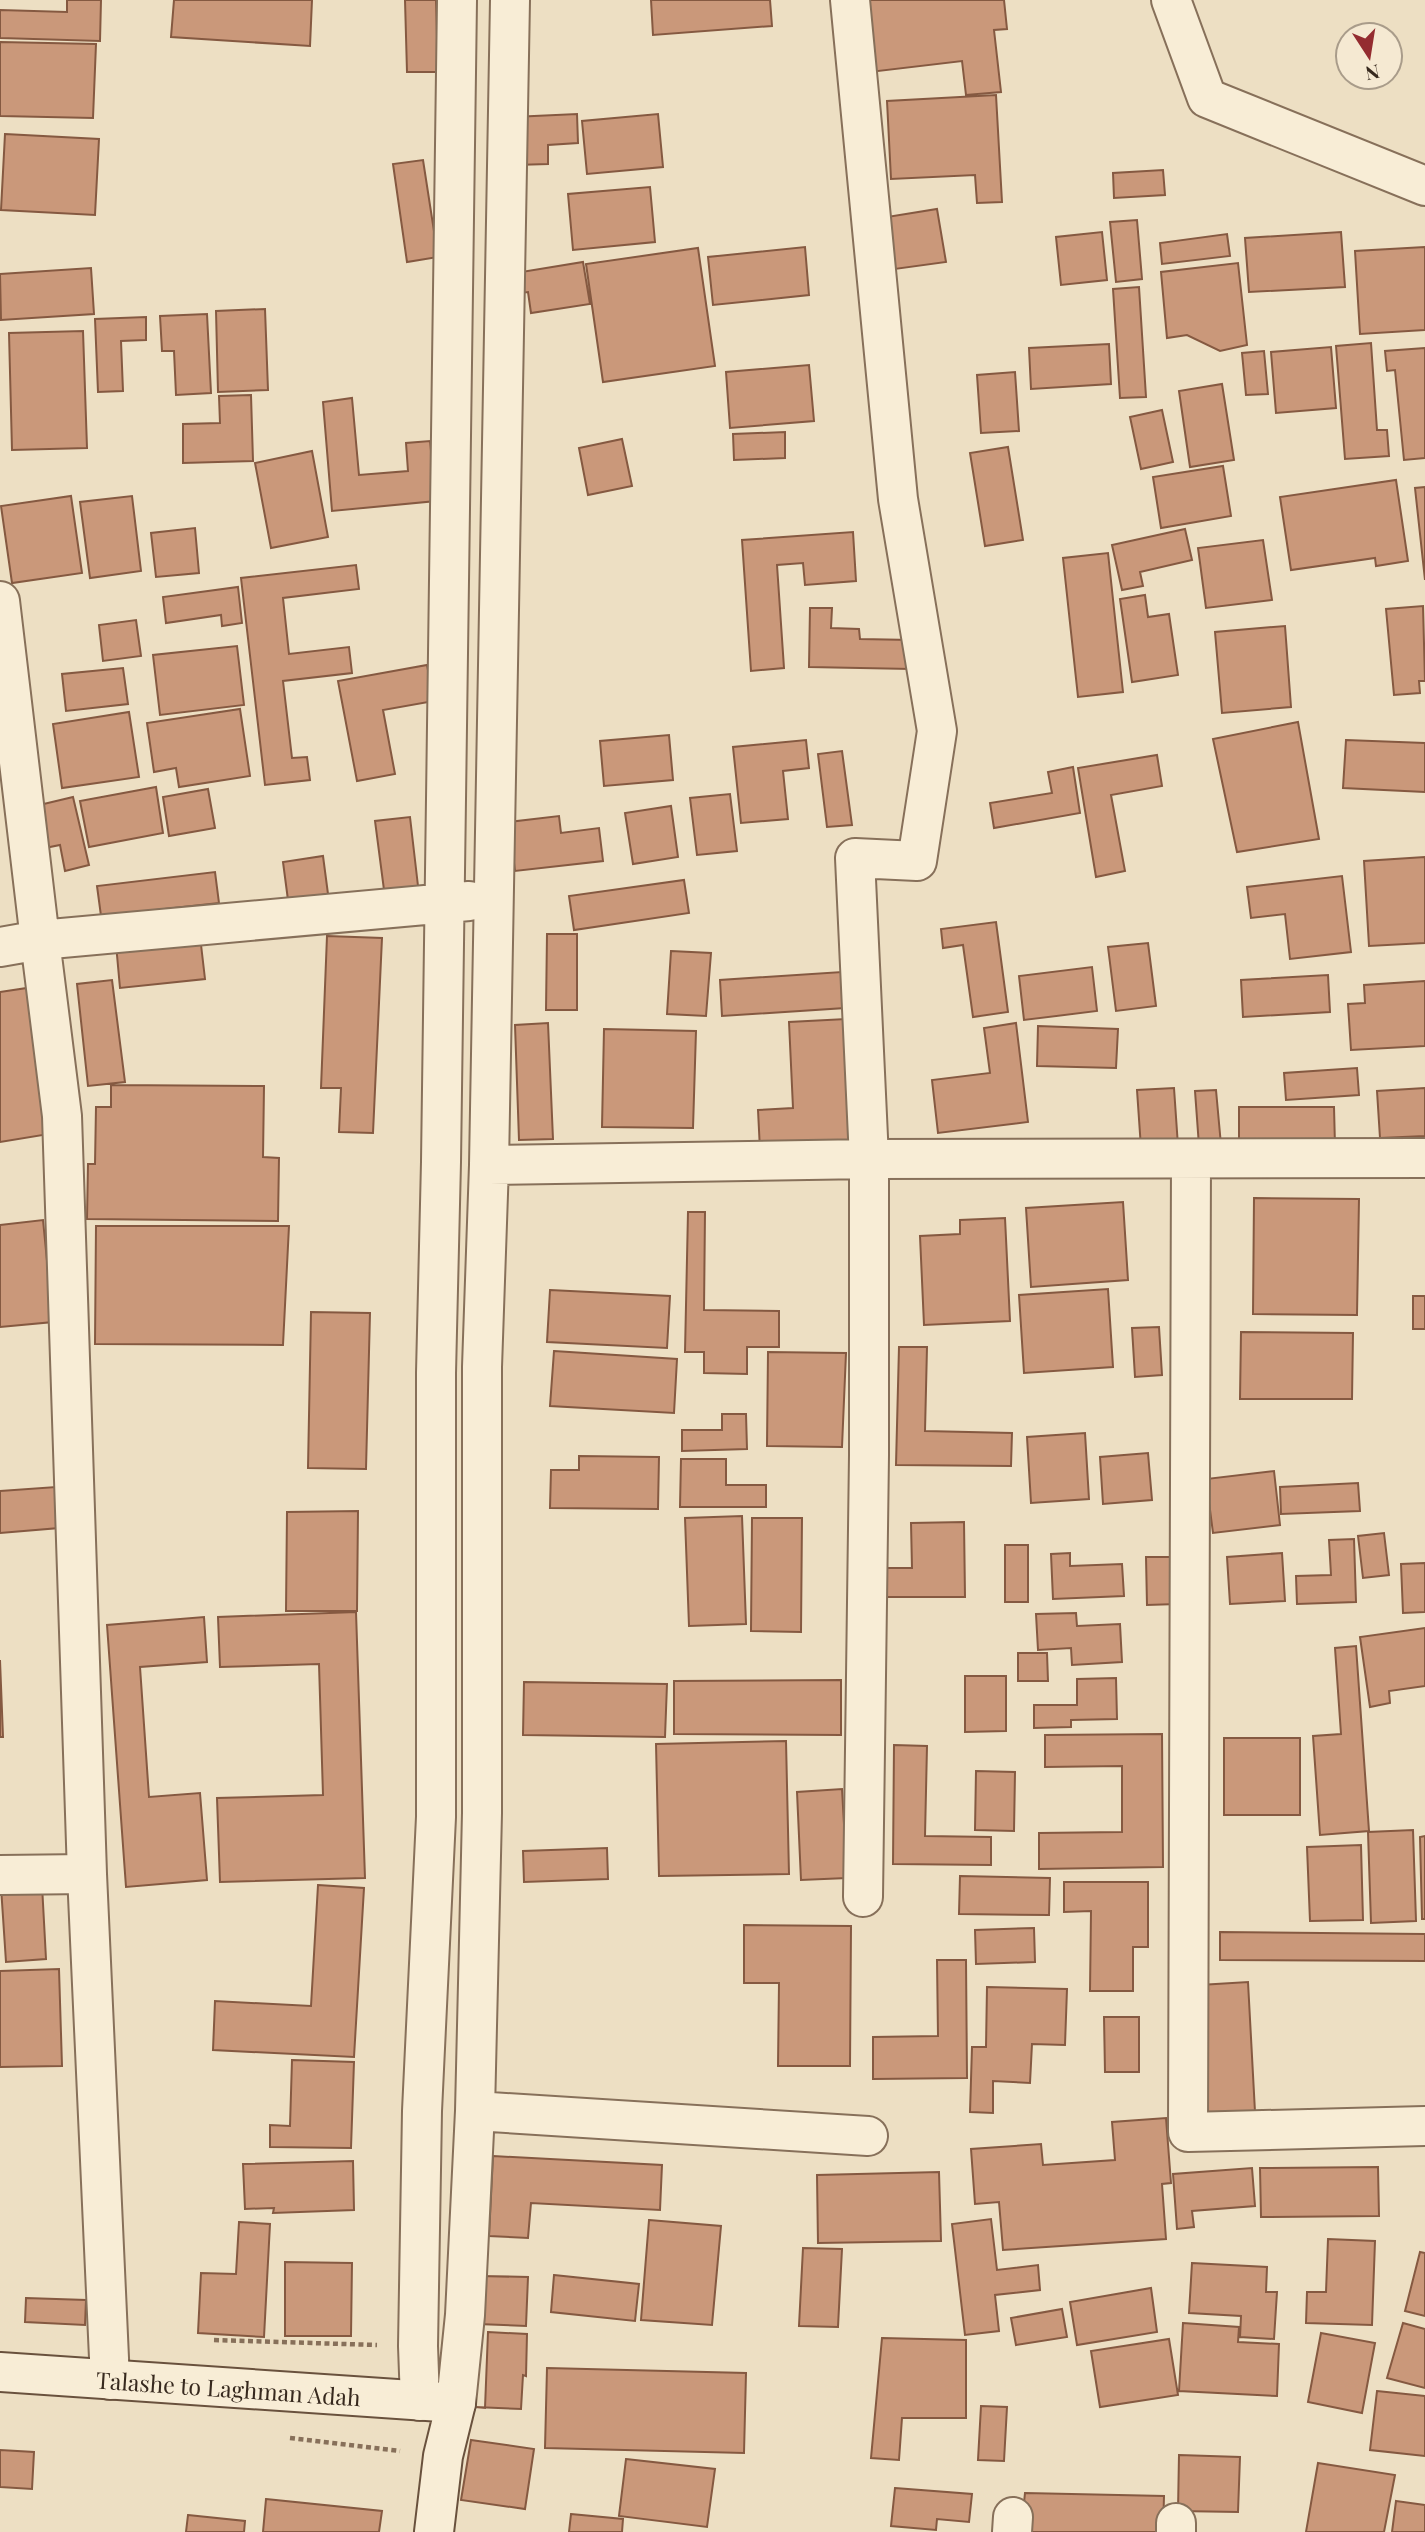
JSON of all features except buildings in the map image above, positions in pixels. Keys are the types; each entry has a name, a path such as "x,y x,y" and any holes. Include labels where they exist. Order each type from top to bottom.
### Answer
{"street":[{"path":"435,2532 443,2456 438,2402 418,2346 422,2111 436,1817 436,1373 457,0"},
{"path":"438,2402 464,2315 475,2111 482,1813 482,1367 489,1164 510,0"},
{"path":"850,0 898,499 937,731 917,861 855,858 869,1158 869,1455 863,1897"},
{"path":"1171,0 1207,98 1425,186"},
{"path":"0,601 62,1116 88,1874 110,2381"},
{"path":"0,947 40,940 445,902 493,900"},
{"path":"489,1164 869,1158 1425,1158"},
{"path":"1191,1159 1188,2132 1425,2126"},
{"path":"0,1875 88,1874"},
{"path":"475,2111 868,2136"},
{"name":"Talashe to Laghman Adah","path":"0,2372 438,2402"}]}
